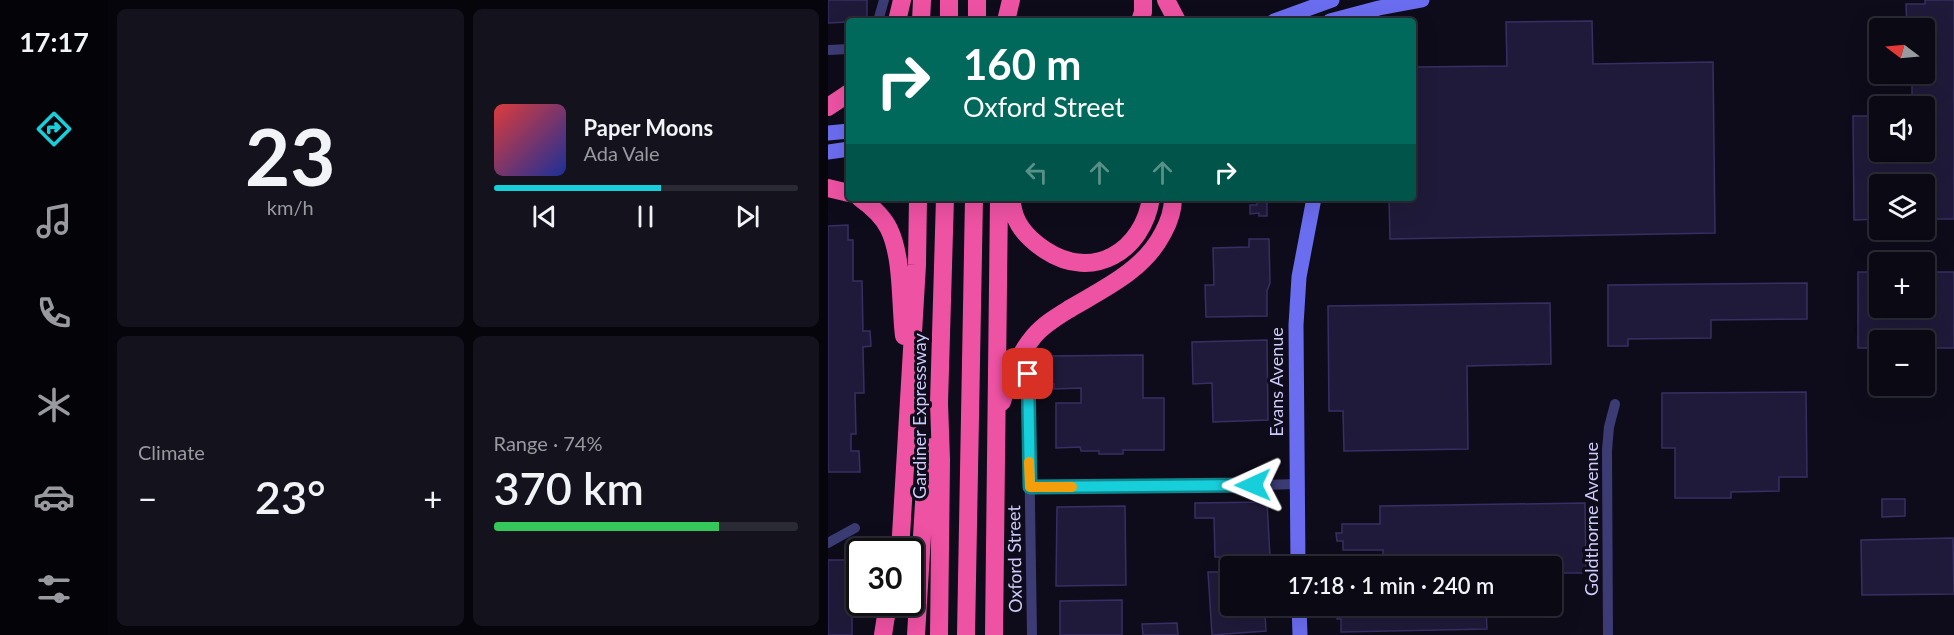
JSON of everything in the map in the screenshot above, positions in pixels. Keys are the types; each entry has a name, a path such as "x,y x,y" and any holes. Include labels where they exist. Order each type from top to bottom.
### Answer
{"highway":[{"path":"898,18 902,0"},
{"path":"921,18 922,0"},
{"path":"949,0 949,18"},
{"path":"976,18 977,0"},
{"path":"1002,0 1004,18"},
{"path":"1005,18 1011,0"},
{"path":"1141,18 1143,0"},
{"path":"1166,0 1175,18"},
{"path":"828,106 846,95"},
{"path":"828,188 846,192"},
{"path":"863,201 881,217 889,229 895,249 909,391"},
{"name":"Gardiner Expressway","path":"901,538 917,265 918,201"},
{"name":"Gardiner Expressway","path":"939,635 941,460 939,404 945,201"},
{"path":"966,635 974,201"},
{"path":"994,635 999,201"},
{"path":"1012,201 1015,216 1026,235 1051,255 1081,263 1109,258 1132,242 1141,230 1150,201"},
{"path":"997,418 1005,390 1035,335 1061,314 1117,282 1146,258 1167,226 1172,201"},
{"path":"916,635 925,487 939,404"},
{"path":"883,635 886,616"},
{"path":"897,635 898,616"}],"main road":[{"path":"1336,18 1339,0"},
{"path":"1343,18 1422,0"},
{"path":"1282,18 1325,1 1322,18"},
{"path":"828,133 846,131"},
{"path":"828,152 846,149"},
{"name":"Evans Avenue","path":"1298,556 1297,314 1299,278 1313,201"},
{"path":"1299,616 1300,635"}],"street":[{"path":"879,18 884,0"},
{"path":"828,50 846,49"},
{"name":"Oxford Street","path":"1028,374 1032,635"},
{"name":"Goldthorne Avenue","path":"1608,635 1607,450 1609,427 1615,404"},
{"path":"1030,487 1297,484"},
{"path":"828,543 855,528"}],"building":[{"path":"828,0 867,0 867,18 846,18 846,22 828,23"},
{"path":"1925,0 1954,0 1954,219 1935,219 1935,174 1869,174 1869,219 1854,220 1853,116 1869,116 1869,162 1935,162 1935,96 1912,96 1912,84 1935,84 1935,18 1907,18 1906,4 1925,4"},
{"path":"1592,21 1593,64 1713,62 1715,233 1390,239 1389,201 1416,201 1416,67 1507,66 1506,22"},
{"path":"1257,202 1267,202 1267,216 1259,216 1259,213 1250,214 1250,205 1257,205"},
{"path":"848,225 848,240 853,240 853,281 862,281 863,331 870,331 871,346 863,347 864,393 855,393 856,434 851,434 851,451 859,451 860,472 828,472 828,226"},
{"path":"1249,239 1269,239 1270,283 1267,291 1267,316 1206,317 1205,285 1214,285 1213,248 1249,247"},
{"path":"1858,272 1869,272 1869,318 1935,318 1935,272 1954,272 1954,348 1935,348 1935,330 1869,330 1869,348 1858,348"},
{"path":"1807,283 1807,319 1711,320 1711,338 1628,339 1628,346 1608,346 1608,285"},
{"path":"1550,303 1551,364 1467,366 1468,449 1344,451 1343,411 1329,411 1328,306"},
{"path":"1267,340 1268,420 1213,422 1212,383 1193,384 1192,342"},
{"path":"1143,355 1143,398 1164,398 1164,450 1123,450 1123,454 1099,454 1099,451 1081,451 1080,447 1056,448 1056,403 1081,403 1081,388 1054,389 1054,384 1050,384 1049,356"},
{"path":"1806,392 1807,477 1779,477 1779,491 1731,492 1731,498 1675,498 1675,448 1662,448 1662,393"},
{"path":"1882,499 1905,499 1905,516 1882,517"},
{"path":"1267,502 1270,556 1215,557 1214,518 1195,518 1195,503"},
{"path":"1585,503 1586,573 1562,573 1562,556 1383,556 1383,550 1343,550 1343,541 1337,541 1336,533 1342,533 1342,524 1380,524 1380,506"},
{"path":"1125,506 1126,585 1056,586 1057,507"},
{"path":"1953,538 1954,594 1862,595 1861,540"},
{"path":"828,560 846,560 846,616 852,616 852,635 828,635"},
{"path":"1208,572 1220,572 1220,616 1265,616 1266,631 1212,635"},
{"path":"1122,600 1122,635 1060,635 1060,601"},
{"path":"1337,616 1486,616 1487,629 1341,632 1341,619 1337,619"},
{"path":"1177,623 1178,635 1143,635 1142,624"}],"slow traffic":[{"path":"1029,462 1030,487 1072,487"}],"route":[{"path":"1028,374 1030,487 1253,485"}]}
